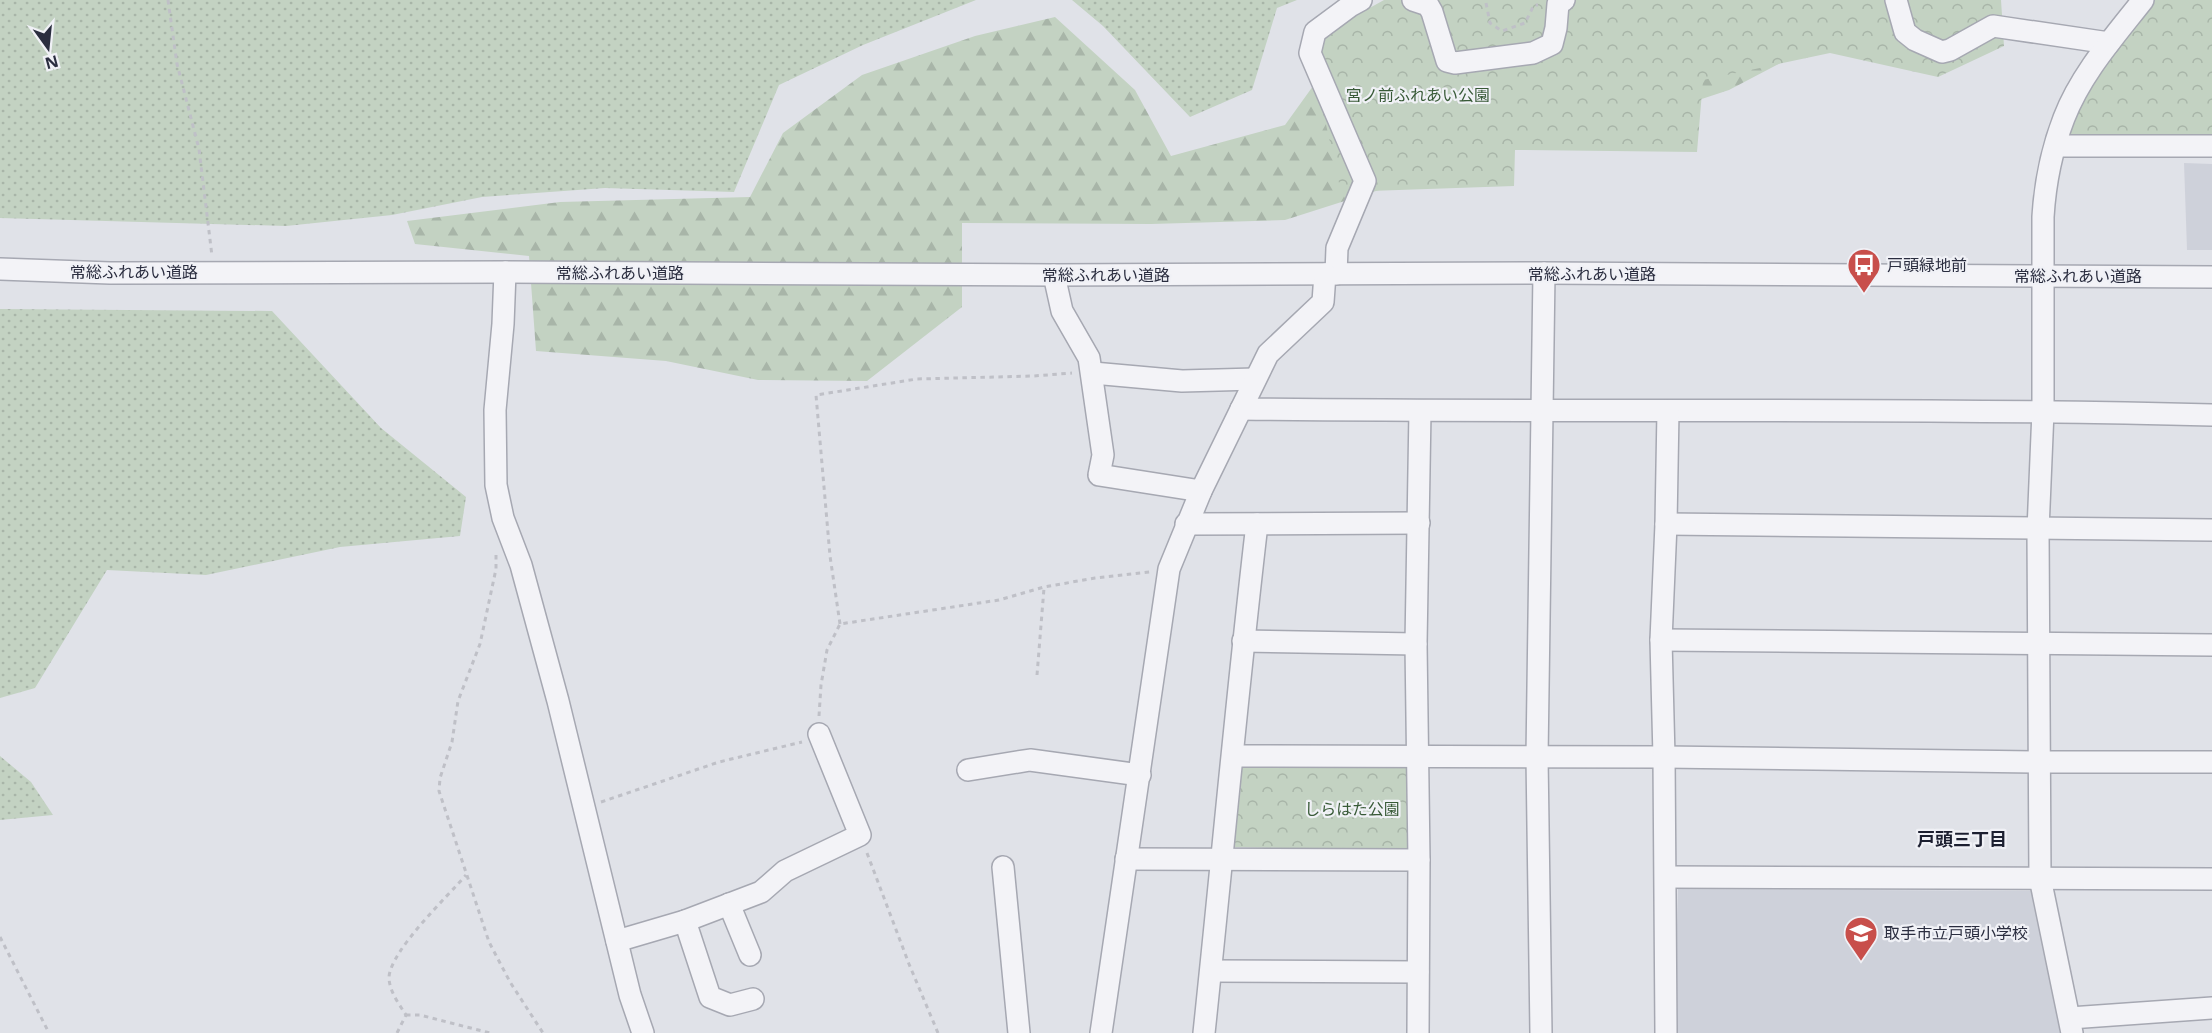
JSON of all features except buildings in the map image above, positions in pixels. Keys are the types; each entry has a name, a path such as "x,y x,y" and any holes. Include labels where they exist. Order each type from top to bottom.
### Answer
{"street":[{"path":"1101,1033 1169,569 1201,491 1268,354 1323,302 1337,248 1365,181 1310,53 1315,33 1361,0"},
{"path":"1413,0 1428,5 1447,61 1455,63 1533,53 1552,45 1561,2"},
{"path":"1896,0 1905,32 1915,40 1942,52 1950,50 1993,26 2109,42"},
{"path":"2143,0 2109,42 2085,77 2064,118 2045,185 2043,411 2038,530 2040,878 2071,1025 2212,1008"},
{"path":"2056,146 2212,146"},
{"name":"常総ふれあい道路","path":"0,269 110,273 505,272 1054,275 1544,273 2212,277"},
{"path":"505,272 495,410 496,485 503,518 521,565 585,808 630,995 643,1033"},
{"path":"1541,1033 1537,757 1544,273"},
{"path":"1054,275 1062,311 1089,358 1103,455 1099,475 1201,491"},
{"path":"1092,373 1182,381 1255,379"},
{"path":"1241,409 2043,411 2212,415"},
{"path":"1418,1033 1419,756 1416,644 1420,411"},
{"path":"1666,1033 1666,877 1661,640 1668,411"},
{"path":"1186,524 1419,523"},
{"path":"1204,1033 1243,641 1257,524"},
{"path":"1666,524 2038,530 2212,530"},
{"path":"1661,640 2212,645"},
{"path":"1243,641 1416,644"},
{"path":"617,941 685,921 761,892 784,871 860,835 819,734"},
{"path":"1233,756 2212,762"},
{"path":"968,770 1030,759 1140,775"},
{"path":"1126,859 1419,860"},
{"path":"1003,867 1019,1033"},
{"path":"1666,877 2212,879"},
{"path":"729,904 750,955"},
{"path":"685,921 710,997 730,1005 753,999"},
{"path":"1210,970 1418,972"}],"path":[{"path":"168,0 177,64 199,149 214,272"},
{"path":"1486,3 1490,23 1502,31 1525,23 1534,5 1534,0"},
{"path":"1534,5 1561,2"},
{"path":"585,808 719,762 803,741 819,734 821,685 827,650 840,624 830,556 816,395 918,379 1092,373"},
{"path":"497,549 496,569 480,644 458,701 452,742 440,778 439,791 489,942 510,982 543,1033"},
{"path":"840,624 999,600 1044,587 1095,578 1169,569"},
{"path":"1037,675 1044,587"},
{"path":"860,835 938,1033"},
{"path":"406,1015 390,988 389,977 393,962 404,945 466,875"},
{"path":"0,937 49,1033"},
{"path":"397,1033 406,1015"},
{"path":"406,1015 420,1015 490,1033"}],"shaded area":[{"path":"2184,163 2212,164 2212,250 2187,250"},
{"name":"取手市立戸頭小学校","path":"1678,889 2033,891 2060,1033 1674,1033"}],"green space":[{"path":"0,0 976,0 863,45 779,85 734,192 605,188 482,197 392,215 286,226 0,218"},
{"path":"1072,0 1297,0 1277,8 1252,90 1190,117 1103,26"},
{"name":"宮ノ前ふれあい公園","path":"1384,0 2001,0 2004,46 1938,77 1830,53 1703,80 1697,152 1515,150 1514,186 1341,192 1325,120 1308,66 1321,35"},
{"path":"1688,0 1847,28 1729,90 1635,121 1469,140 1423,176 1285,220 1151,224 962,223 962,307 867,381 758,380 666,361 536,351 529,256 415,244 407,221 560,202 750,197 783,133 862,75 975,36 1055,17 1135,90 1171,156 1285,125 1344,43"},
{"path":"2143,0 2212,0 2212,146 2056,146"},
{"path":"0,309 272,311 381,428 466,497 460,536 340,547 206,575 107,570 35,688 0,698"},
{"path":"0,756 31,782 53,815 0,820"},
{"name":"しらはた公園","path":"1242,767 1410,767 1409,851 1232,847"}],"place":[{"name":"戸頭緑地前","path":"1864,294"},
{"name":"取手市立戸頭小学校","path":"1861,962"}],"district":[{"name":"戸頭三丁目","path":"1962,840"}]}
